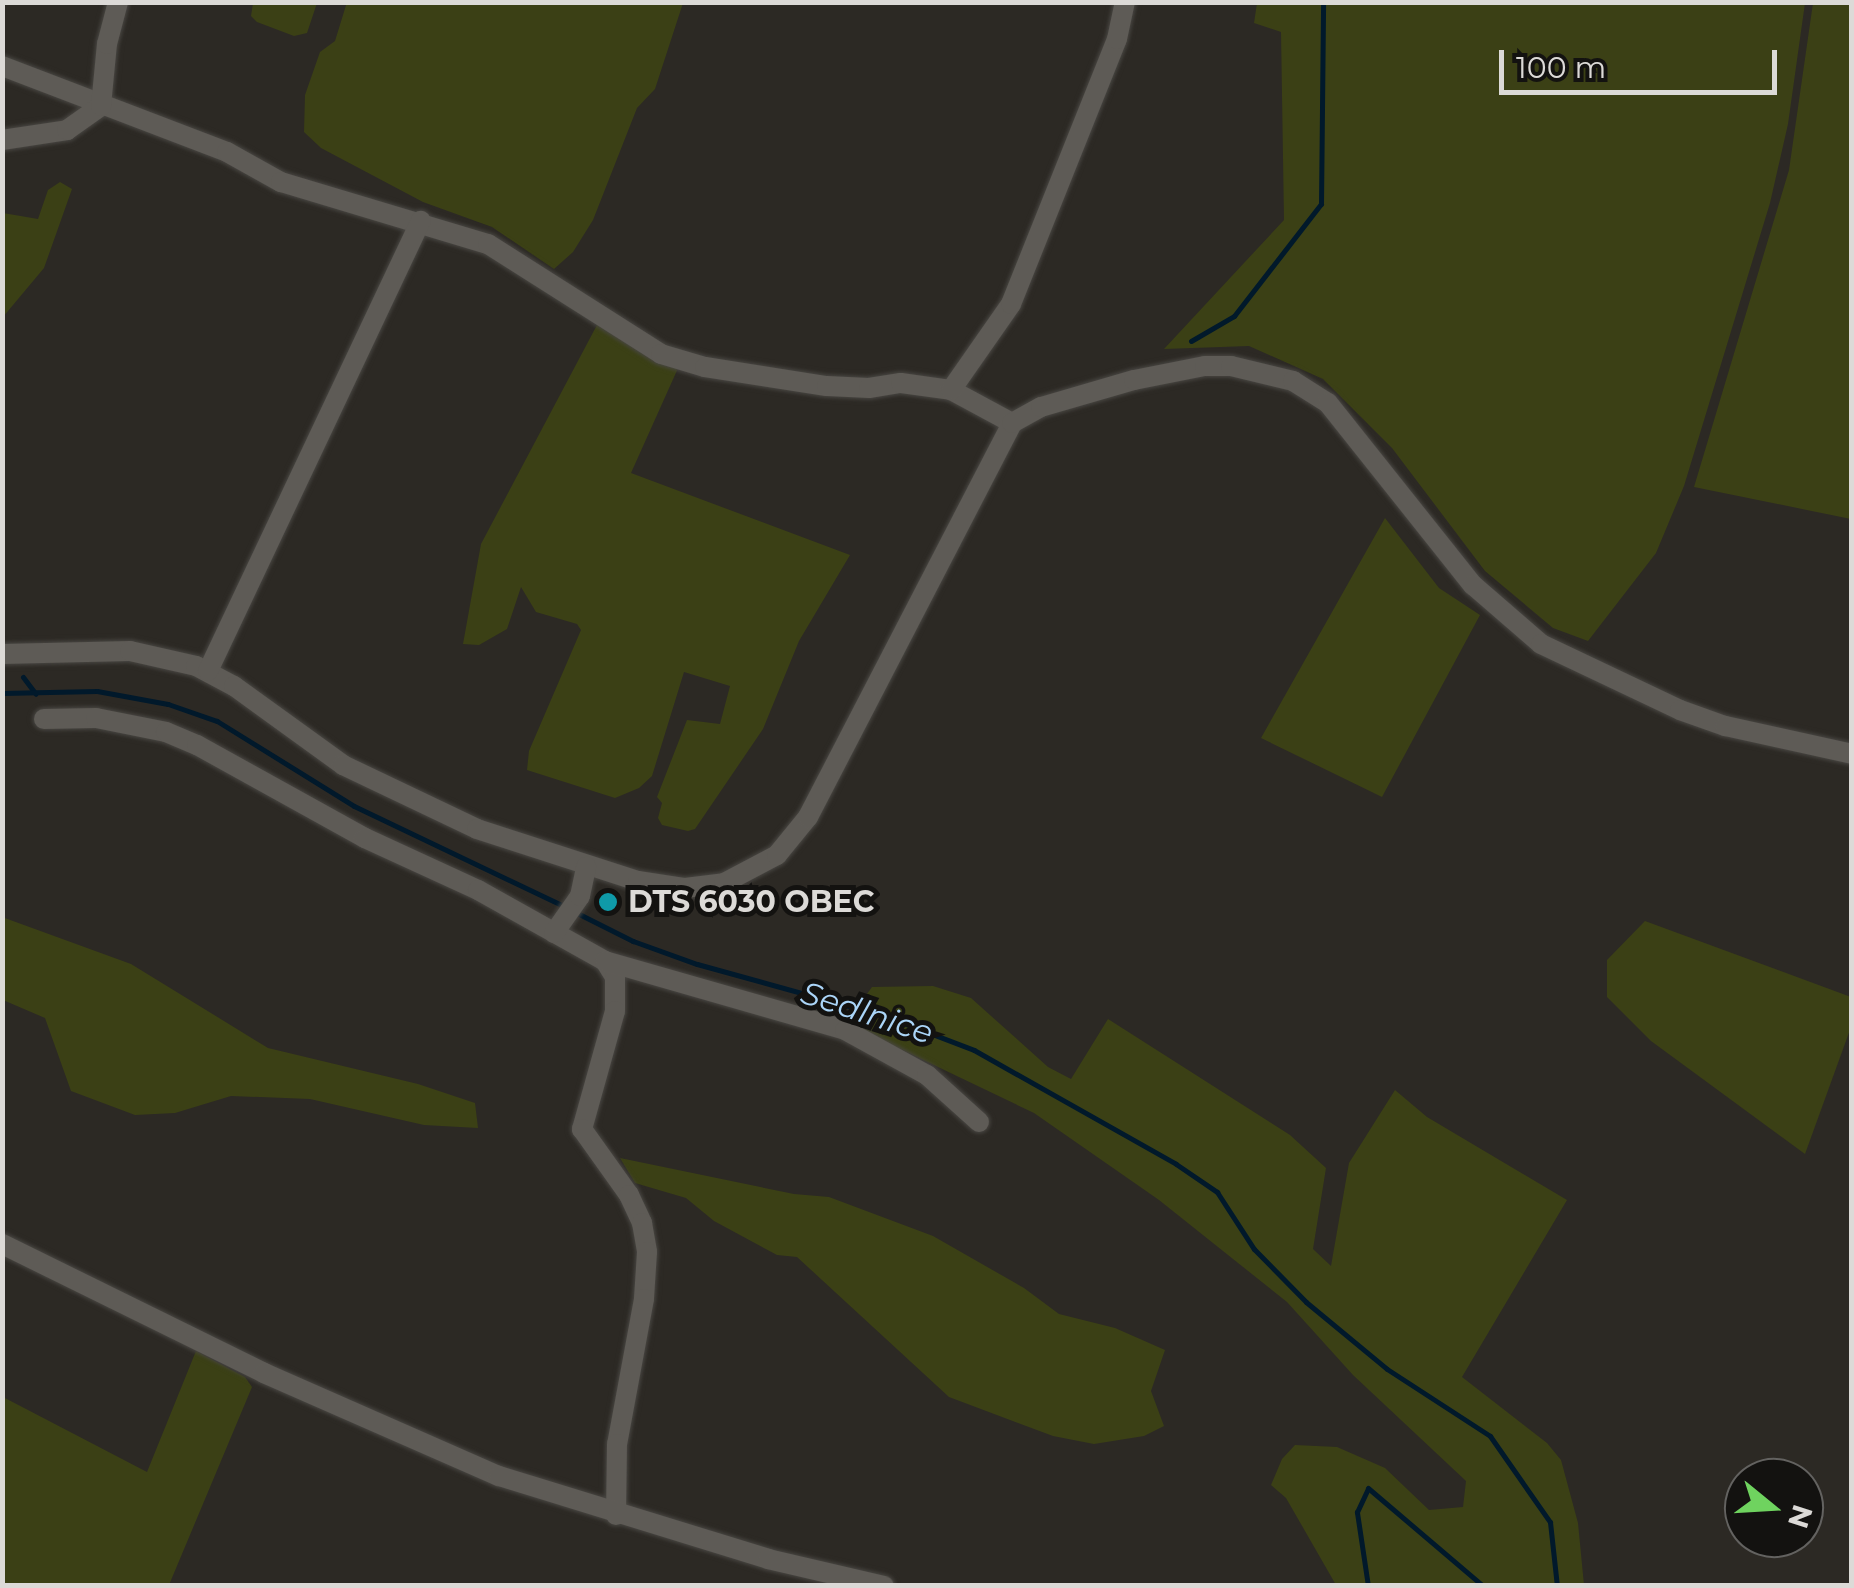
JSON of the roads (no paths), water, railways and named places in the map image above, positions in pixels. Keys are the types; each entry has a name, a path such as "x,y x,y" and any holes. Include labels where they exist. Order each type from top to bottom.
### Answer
{"street":[{"path":"2,140 68,130 100,106 107,44 118,2"},
{"path":"951,390 1011,304 1117,39 1125,2"},
{"path":"2,66 227,152 282,182 463,233 512,256 645,346 679,360 827,386 869,388 901,383 951,390 1012,423"},
{"path":"208,670 421,221"},
{"path":"2,654 130,651 208,670 353,770 478,828 586,867 664,886 703,887 742,876 789,844 832,773 1012,423 1042,407 1206,366 1250,368 1293,381 1340,415 1473,585 1541,644 1680,710 1725,726 1852,754"},
{"path":"44,720 96,718 166,732 197,745 365,838 558,928 605,961 846,1030 927,1075 979,1122"},
{"path":"558,928 580,896 586,867"},
{"path":"605,961 615,977 615,1010 582,1128 629,1194 642,1223 647,1252 644,1299 617,1444 616,1515"},
{"path":"2,1244 264,1373 499,1476 768,1559 884,1586"}],"waterway":[{"path":"1191,341 1234,316 1321,204 1323,2"},
{"path":"23,677 36,694"},
{"name":"Sedlnice","path":"2,693 97,691 168,704 217,721 354,806 568,908"},
{"name":"Sedlnice","path":"577,913 633,941 697,964 885,1016 974,1050 1176,1164 1217,1192 1254,1249 1306,1302 1387,1369 1490,1436 1550,1522 1557,1586"},
{"path":"1368,1586 1357,1512 1368,1488 1483,1586"}],"place":[{"name":"DTS 6030 OBEC","path":"608,902"}]}
